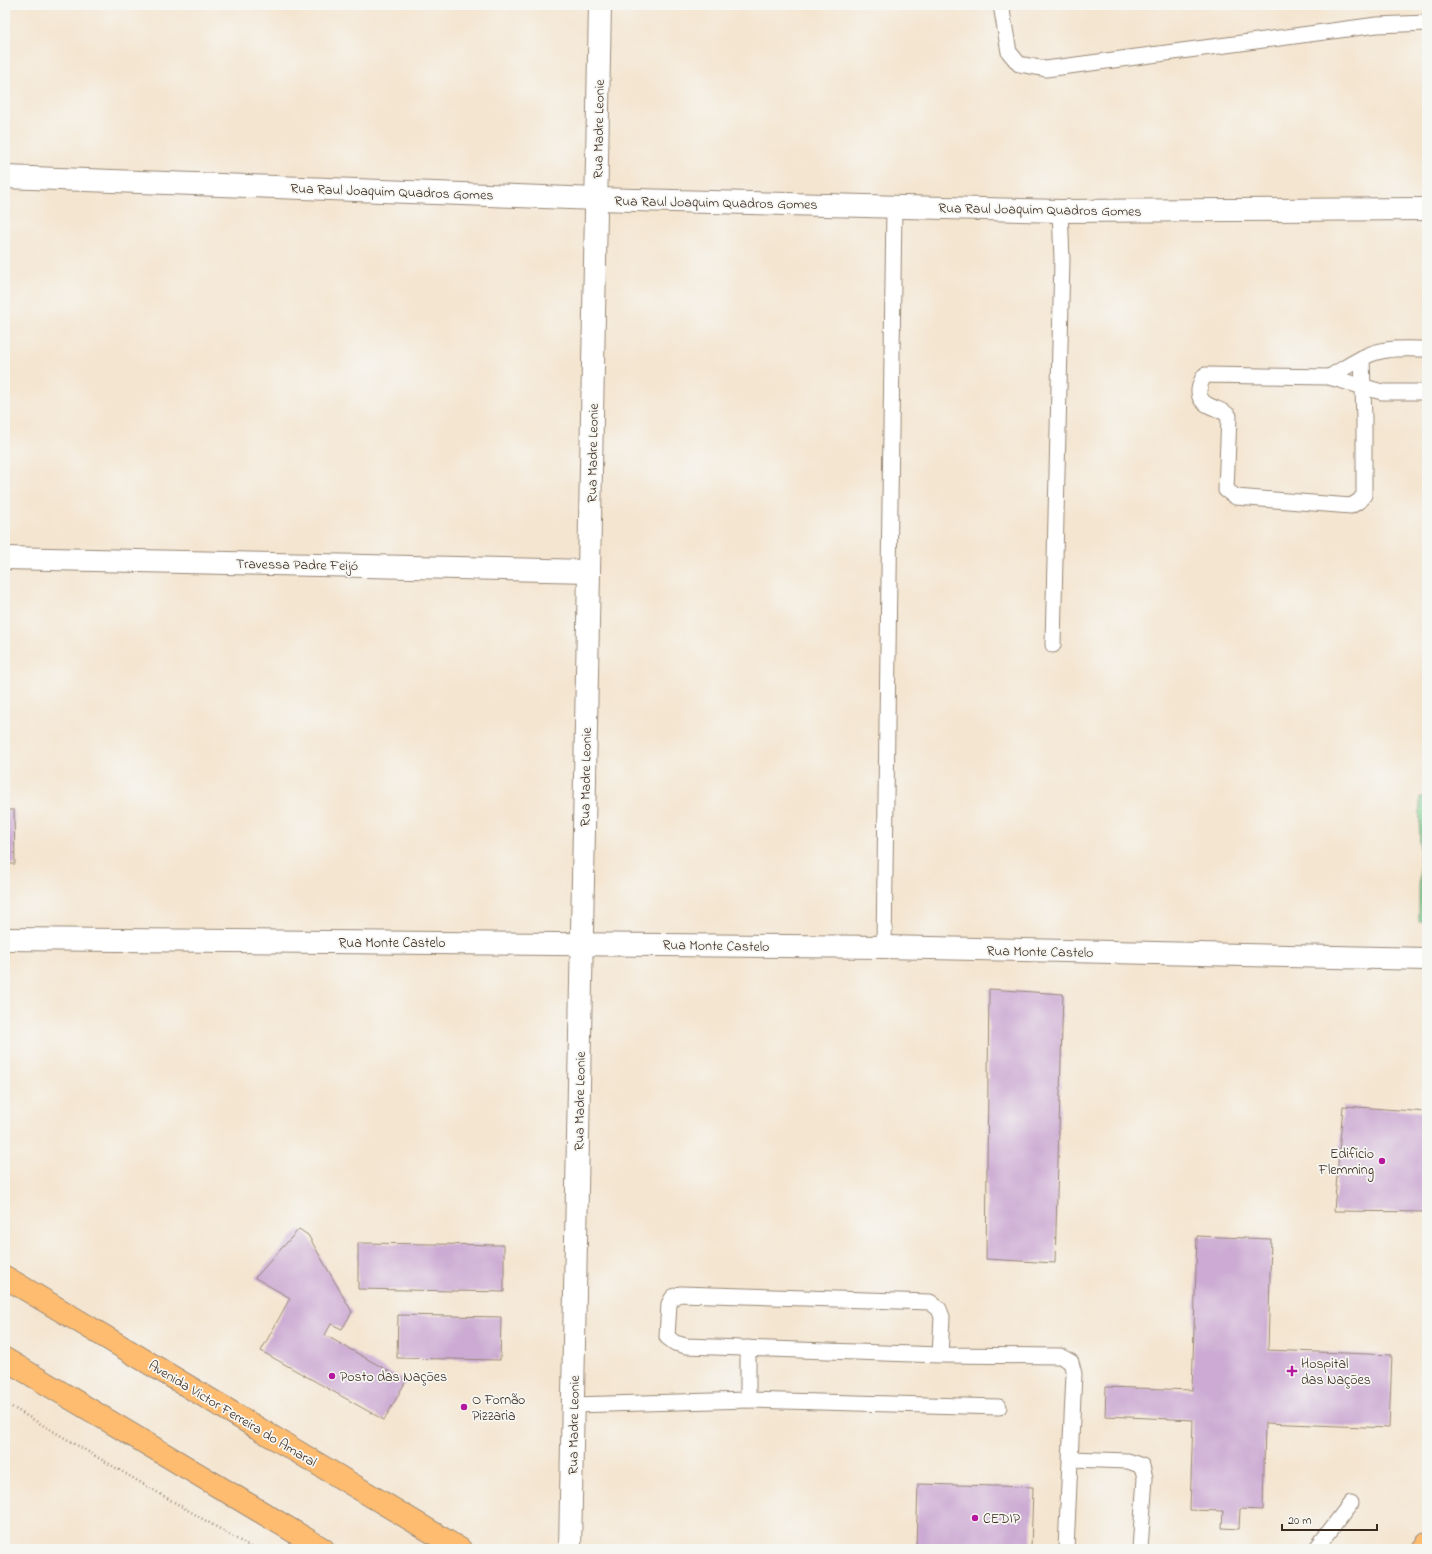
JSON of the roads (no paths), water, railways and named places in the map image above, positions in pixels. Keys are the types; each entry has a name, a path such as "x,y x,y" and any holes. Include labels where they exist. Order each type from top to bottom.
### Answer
{"highway":[{"name":"Avenida Victor Ferreira do Amaral","path":"5,1278 460,1549"},
{"path":"5,1360 323,1549"},
{"path":"1423,1549 1427,1544"}],"street":[{"name":"Rua Madre Leonie","path":"570,1549 600,5"},
{"name":"Rua Raul Joaquim Quadros Gomes","path":"5,177 596,199 1060,211 1427,209"},
{"name":"Travessa Padre Feijó","path":"5,558 589,571"},
{"name":"Rua Monte Castelo","path":"5,938 884,947 1427,959"}],"lane":[{"path":"1001,5 1009,52 1019,64 1046,69 1377,25 1427,23"},
{"path":"884,947 894,207"},
{"path":"1053,645 1062,259 1060,211"},
{"path":"1329,377 1362,358 1374,353 1386,350 1427,349"},
{"path":"1362,358 1363,387 1364,495 1359,501 1351,506 1236,497 1230,494 1226,490 1229,416 1226,413 1207,405 1201,400 1199,393 1201,380 1205,375 1329,377 1363,387 1382,392 1427,392"},
{"path":"940,1355 942,1317 939,1309 930,1302 680,1294 673,1297 669,1304 667,1337 675,1344 686,1346 940,1355 1060,1356 1071,1362 1074,1374 1066,1549"},
{"path":"748,1348 748,1400"},
{"path":"573,1405 748,1400 999,1407"},
{"path":"1071,1459 1128,1461 1142,1466 1145,1478 1140,1549"},
{"path":"1316,1549 1351,1503"}],"place":[{"name":"Edifício Flemming","path":"1382,1161"},
{"name":"Hospital das Nações","path":"1292,1371"},
{"name":"Posto das Nações","path":"332,1376"},
{"name":"O Fornão Pizzaria","path":"464,1407"},
{"name":"CEDIP","path":"975,1518"}]}
